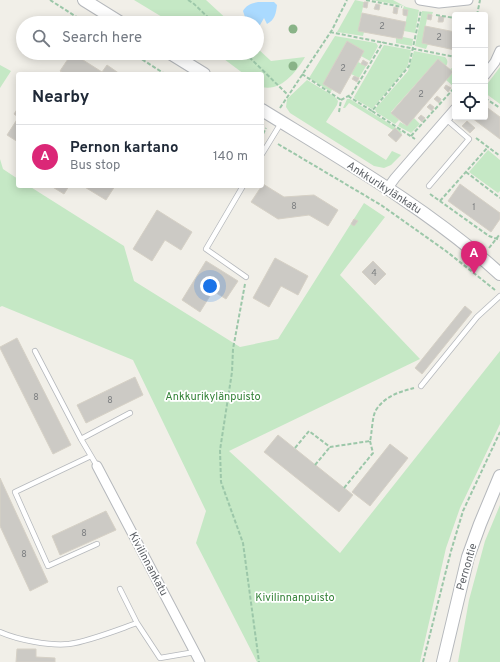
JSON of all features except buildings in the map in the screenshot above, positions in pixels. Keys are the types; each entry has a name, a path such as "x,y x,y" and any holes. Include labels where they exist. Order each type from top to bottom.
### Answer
{"street":[{"path":"84,0 110,16"},
{"path":"421,0 439,3 468,0"},
{"path":"488,71 495,62 500,51"},
{"path":"181,60 201,72"},
{"name":"Ankkurikylänkatu","path":"264,111 430,218 460,240 500,274"},
{"path":"387,189 452,112"},
{"name":"Kivilinnankatu","path":"97,466 200,662"},
{"name":"Pernontie","path":"444,662 468,557 500,476"}],"lane":[{"path":"429,186 469,139 446,119"},
{"path":"264,151 271,139 278,120"},
{"path":"242,188 206,249 246,277"},
{"path":"421,386 477,317 500,295"},
{"path":"35,351 81,439 97,466"},
{"path":"81,439 130,413"},
{"path":"92,456 15,492 48,566 97,544"},
{"path":"120,589 137,624 160,658 195,652"},
{"path":"0,632 19,638 41,642 69,644 137,624"}],"path":[{"path":"50,0 75,16"},
{"path":"188,0 207,16"},
{"path":"264,132 278,120 288,95 330,32 347,0"},
{"path":"366,0 402,7"},
{"path":"372,111 409,66 419,24 421,0"},
{"path":"478,12 480,0"},
{"path":"330,32 452,56"},
{"path":"341,100 352,94 382,42"},
{"path":"143,60 162,72"},
{"path":"252,60 288,95"},
{"path":"302,74 341,100"},
{"path":"411,136 452,90"},
{"path":"348,96 417,140"},
{"path":"339,112 341,100"},
{"path":"488,100 500,108"},
{"path":"264,135 380,205 446,251 500,295"},
{"path":"469,139 477,138 500,156"},
{"path":"440,201 488,146"},
{"path":"465,172 500,198"},
{"path":"429,186 426,191 489,236 500,240"},
{"path":"488,249 500,234"},
{"path":"246,277 233,349 232,372 225,410 220,456 221,482 243,543 259,662"},
{"path":"344,488 373,453 370,441 376,411 386,400 397,392 421,386"},
{"path":"294,448 309,431 330,447"},
{"path":"423,662 451,551 464,512 500,432"},
{"path":"316,465 330,447 370,441"}],"green space":[{"path":"134,0 206,0 223,16 160,16"},
{"path":"355,0 364,2 358,31 364,32 363,36 337,32"},
{"path":"372,0 393,0 406,7 419,10 415,33 404,31 408,10 403,9 404,6"},
{"path":"422,11 433,12 432,15 428,14 422,43 428,44 426,49 415,46"},
{"path":"335,36 376,43 378,46 370,61 361,56 364,51 347,41 323,84 332,89 331,92 309,78"},
{"path":"403,37 413,39 412,46 396,43 396,38 402,39"},
{"path":"384,45 411,50 408,65 405,70 372,109 354,97"},
{"path":"414,51 445,57 447,64 446,66 438,59 391,112 399,120 395,124 376,112 375,109 408,71"},
{"path":"264,54 271,61 305,57 288,79 269,88 264,87 264,72 241,72 225,60 264,60"},
{"path":"358,62 366,66 359,78 351,74"},
{"path":"0,65 11,71 0,88"},
{"path":"500,67 500,104 488,95 488,83"},
{"path":"452,73 452,85 446,80"},
{"path":"307,80 335,97 338,101 326,122 386,160 392,151 401,155 391,165 384,168 374,166 290,113 286,107 287,99"},
{"path":"347,99 350,99 401,131 402,135 395,128 393,130 349,103 345,108 343,108"},
{"path":"414,118 420,124 411,133 398,126 400,122 407,126"},
{"path":"488,150 500,160 500,191 498,193 469,172"},
{"path":"0,159 3,169 16,178 16,188 32,188 124,246 134,281 240,347 278,339 364,203 385,217 340,275 420,359 229,451 340,553 500,351 500,424 460,508 446,548 420,662 257,662 196,543 206,511 133,360 2,306 0,307"},
{"path":"500,505 500,662 458,662 469,600 485,541"}],"water":[{"path":"274,2 277,5 276,13 272,20 267,24 264,16 245,16 243,11 246,7 254,3"}],"place":[{"name":"Pernon kartano","path":"474,274"}],"park label":[{"name":"Ankkurikylänpuisto","path":"213,397"},
{"name":"Kivilinnanpuisto","path":"295,598"}]}
